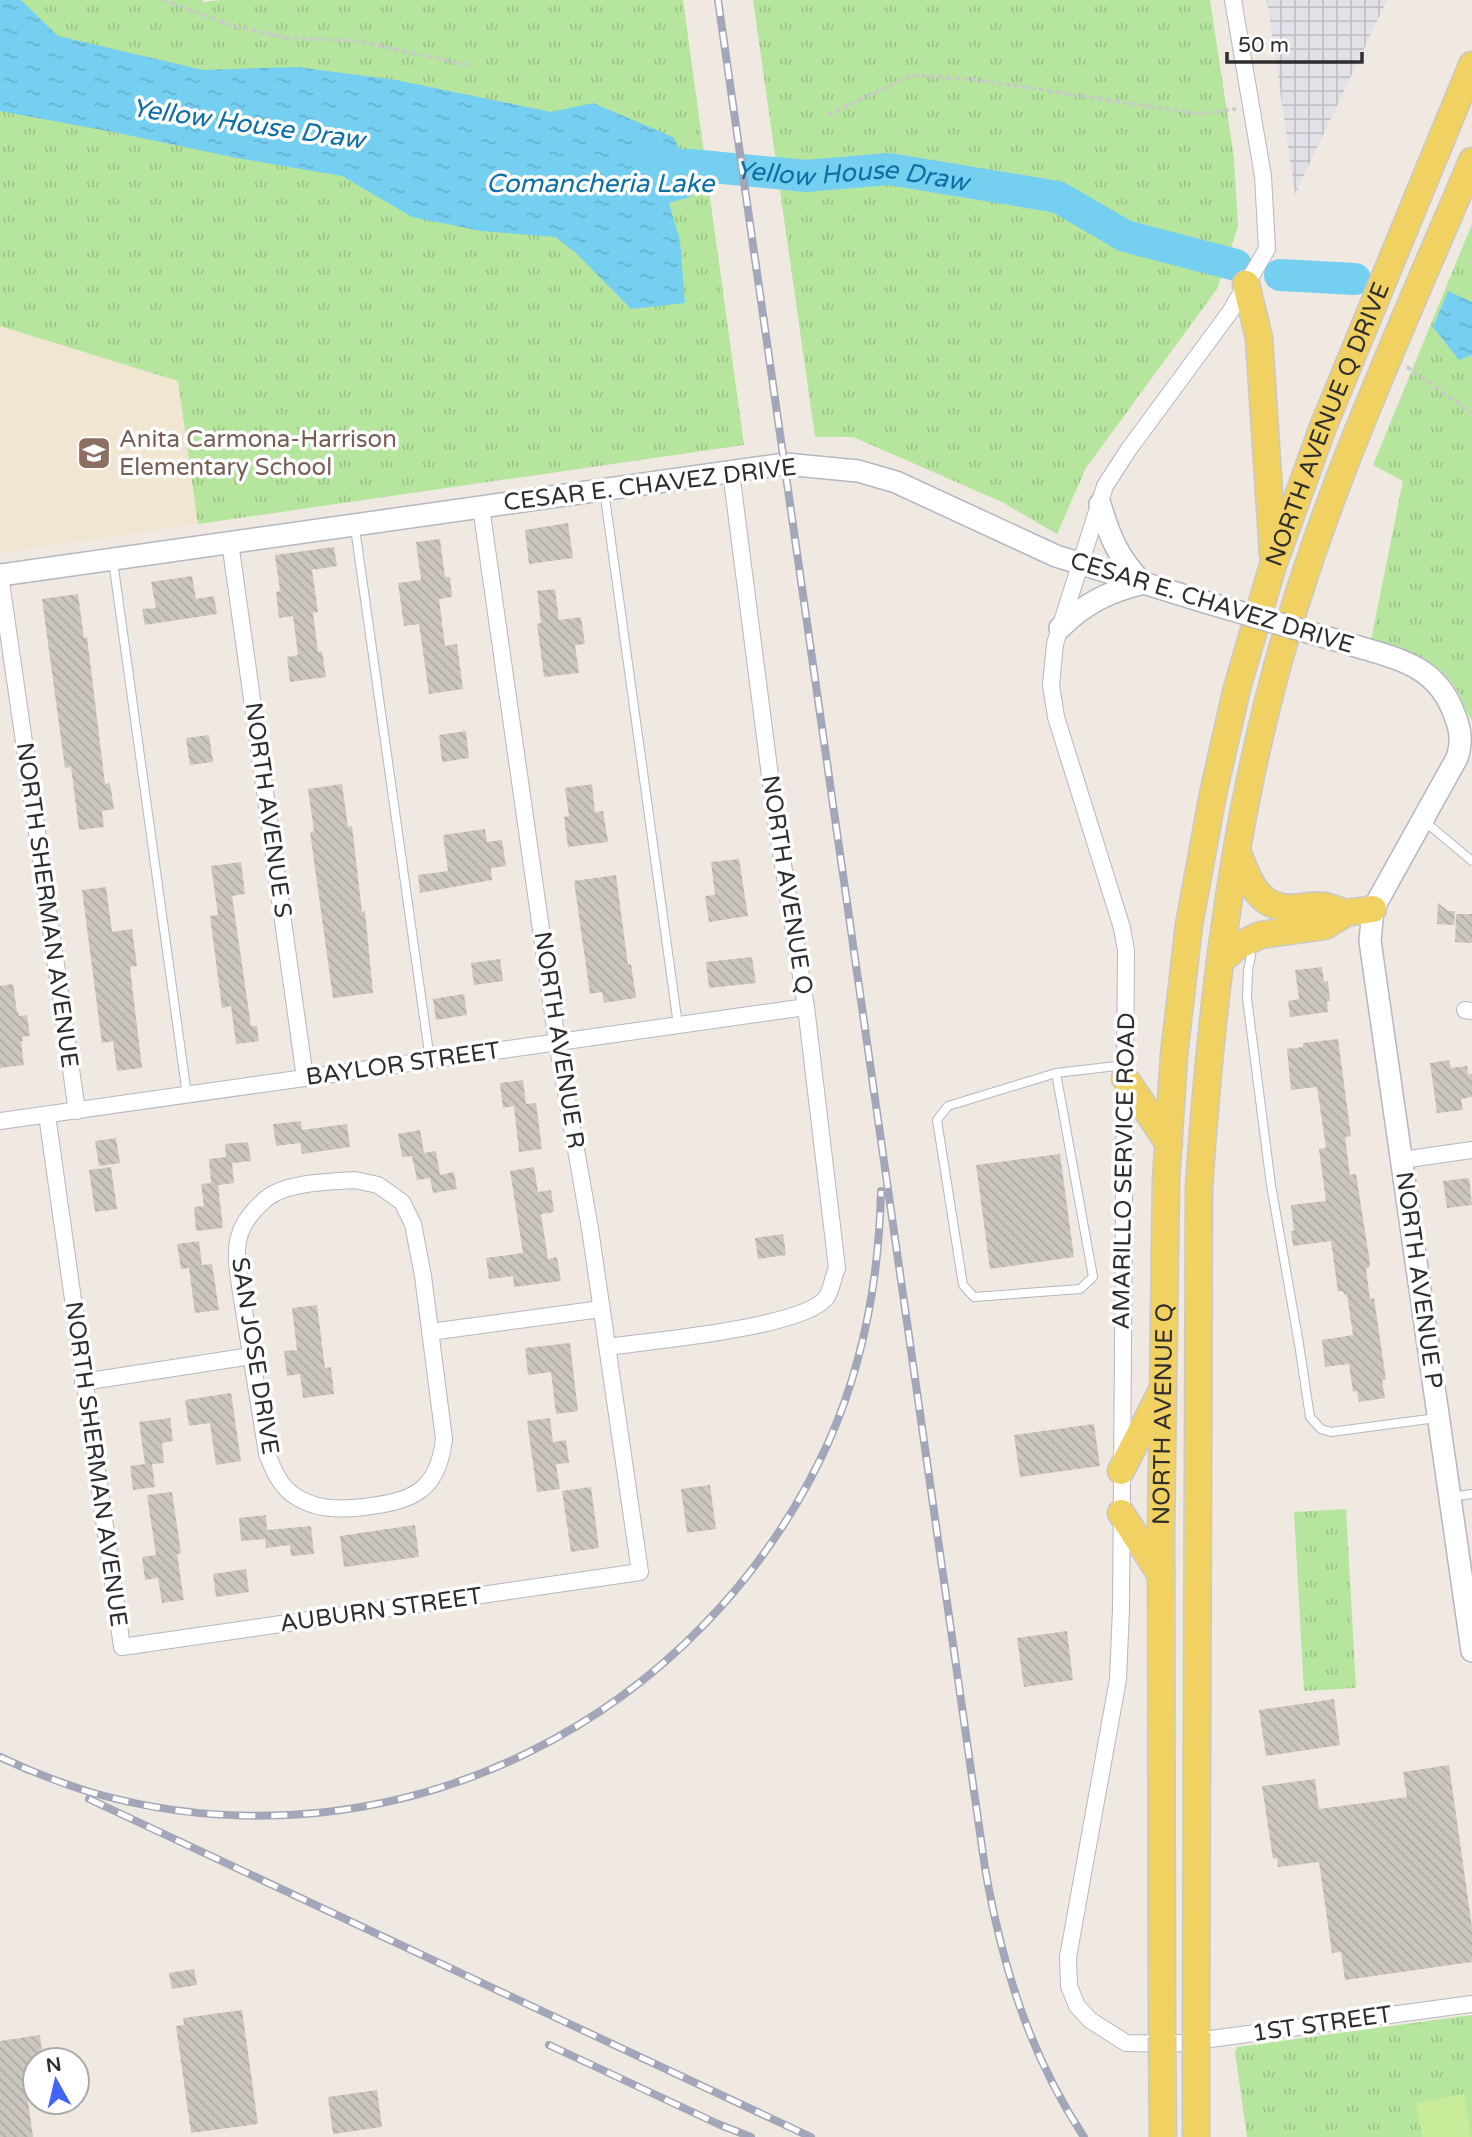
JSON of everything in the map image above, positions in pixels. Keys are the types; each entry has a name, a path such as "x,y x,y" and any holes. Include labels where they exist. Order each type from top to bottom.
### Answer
{"main road":[{"name":"NORTH AVENUE Q DRIVE","path":"1278,528 1323,427 1472,65"},
{"name":"NORTH AVENUE Q DRIVE","path":"1238,853 1269,698 1306,572 1354,443 1472,161"},
{"name":"NORTH AVENUE Q DRIVE","path":"1213,794 1237,688 1273,565 1278,528 1259,338 1246,284"},
{"name":"NORTH AVENUE Q","path":"1177,2038 1161,1973 1161,1575 1168,1144 1174,1055 1189,925 1213,794"},
{"path":"1238,853 1245,874 1261,899 1278,907 1322,905 1346,913"},
{"name":"NORTH AVENUE Q","path":"1177,2038 1196,1970 1199,1186 1208,1060 1220,961 1238,853"},
{"path":"1220,961 1238,946 1260,935 1325,926 1346,913 1373,909"},
{"path":"1125,1072 1168,1144"},
{"path":"1121,1472 1163,1389"},
{"path":"1121,1513 1161,1575"},
{"path":"1163,2137 1177,2038"},
{"path":"1177,2038 1196,2137"}],"street":[{"path":"1233,0 1263,176 1267,248 1246,284"},
{"name":"AMARILLO SERVICE ROAD","path":"1177,2038 1126,2043 1090,2020 1077,2007 1069,1986 1068,1957 1118,1679 1121,1609 1126,950 1122,928 1056,717 1051,685 1059,628 1105,486 1230,312 1246,284"},
{"name":"CESAR E. CHAVEZ DRIVE","path":"0,575 785,464 858,471 896,482 1056,556 1405,663 1433,678 1440,685 1450,702 1467,747"},
{"name":"NORTH AVENUE Q","path":"607,1347 766,1324 801,1315 827,1297 837,1268 806,1007 774,802 731,472"},
{"path":"1059,628 1078,610 1098,597 1144,583 1128,568 1117,552 1100,504"},
{"name":"NORTH AVENUE R","path":"481,507 557,1042 590,1229 640,1572"},
{"name":"NORTH AVENUE S","path":"230,542 306,1078"},
{"name":"NORTH SHERMAN AVENUE","path":"0,575 77,1111"},
{"path":"1373,909 1467,747"},
{"name":"NORTH AVENUE P","path":"1373,909 1370,941 1472,1651"},
{"name":"BAYLOR STREET","path":"0,1121 806,1007"},
{"name":"NORTH SHERMAN AVENUE","path":"47,1115 122,1647"},
{"path":"1402,1160 1472,1150"},
{"name":"SAN JOSE DRIVE","path":"355,1180 378,1185 402,1202 413,1224 430,1332 444,1439 441,1463 427,1483 415,1494 398,1503 341,1510 317,1507 291,1494 276,1477 267,1454 251,1356 238,1264 239,1238 250,1216 268,1198 282,1190 355,1180"},
{"path":"430,1332 601,1309"},
{"path":"83,1382 251,1356"},
{"name":"AUBURN STREET","path":"122,1647 640,1572"},
{"name":"1ST STREET","path":"1177,2038 1472,2004"}],"lane":[{"path":"604,490 678,1025"},
{"path":"355,525 430,1060"},
{"path":"113,559 187,1095"},
{"path":"1423,820 1472,861"},
{"path":"1251,956 1246,986 1247,998 1271,1185 1310,1417 1321,1429 1331,1432 1439,1417"},
{"path":"1056,1073 1093,1278 1080,1289 974,1297 963,1285 937,1119 948,1105 1056,1073 1125,1072"},
{"path":"1450,1497 1472,1494"}],"path":[{"path":"163,0 231,26 286,38 357,41 471,66"},
{"path":"828,115 912,75 977,80 1199,114 1252,108"},
{"path":"1391,355 1472,413"}],"shaded area":[{"path":"1267,0 1387,0 1295,194"},
{"name":"Anita Carmona-Harrison Elementary School","path":"0,326 178,381 198,524 0,553"}],"green space":[{"path":"0,0 683,0 744,445 198,524 178,381 0,326"},
{"path":"753,0 1210,0 1234,158 1238,227 1217,289 1086,468 1057,534 1002,502 853,437 815,437"},
{"path":"1472,224 1472,721 1458,692 1441,671 1420,657 1371,640 1403,481 1373,465"},
{"path":"1346,1509 1356,1688 1304,1691 1294,1512"},
{"path":"1472,2015 1472,2137 1247,2137 1235,2052 1237,2047"},
{"path":"1464,2094 1471,2137 1422,2137 1416,2103"}],"water":[{"name":"Comancheria Lake","path":"0,0 21,0 58,36 203,70 297,67 396,80 551,112 593,103 673,137 699,183 690,197 669,203 680,241 685,303 631,309 576,253 555,237 481,231 412,217 342,176 0,111"},
{"path":"1448,291 1472,302 1472,355 1459,360 1433,327"}],"building":[{"path":"568,523 573,558 529,564 525,530"},
{"path":"440,539 445,577 450,577 452,597 439,599 445,646 457,644 463,689 429,694 419,624 404,626 398,583 421,580 416,542"},
{"path":"334,547 337,566 312,570 318,612 313,613 318,652 322,652 326,677 290,682 287,657 298,655 293,616 279,618 276,592 280,591 275,555"},
{"path":"192,576 196,599 214,596 217,614 145,625 142,609 156,608 151,582"},
{"path":"555,589 559,620 581,617 585,644 575,645 579,673 544,677 537,624 541,623 537,591"},
{"path":"78,594 84,638 87,637 105,784 110,783 114,809 102,811 104,827 79,830 71,767 65,768 42,599"},
{"path":"466,731 469,758 442,762 439,735"},
{"path":"209,735 213,762 190,765 186,738"},
{"path":"342,784 348,827 352,826 362,912 365,911 373,993 333,998 310,832 314,831 308,789"},
{"path":"592,784 595,812 603,811 608,842 568,847 564,817 569,816 565,788"},
{"path":"485,829 487,842 502,840 506,866 491,868 492,880 420,893 418,875 448,871 443,835"},
{"path":"739,859 748,916 709,922 705,896 715,895 711,862"},
{"path":"241,862 245,894 232,896 251,1026 257,1026 259,1041 236,1044 231,1006 222,1008 210,916 218,915 211,866"},
{"path":"616,875 628,965 631,964 636,998 604,1003 602,992 590,994 574,881"},
{"path":"106,887 112,932 132,929 137,966 130,967 142,1068 117,1071 113,1041 102,1043 82,890"},
{"path":"1438,903 1448,911 1455,911 1454,925 1437,924"},
{"path":"1456,914 1472,914 1472,943 1455,942"},
{"path":"752,957 756,983 709,988 706,962"},
{"path":"500,959 503,981 474,985 471,963"},
{"path":"1322,967 1324,982 1328,981 1328,1012 1290,1017 1288,1001 1299,999 1295,970"},
{"path":"13,984 17,1012 19,1016 27,1015 30,1036 22,1037 21,1041 24,1065 0,1068 0,986"},
{"path":"464,994 467,1015 436,1020 433,999"},
{"path":"1338,1039 1351,1136 1345,1137 1350,1175 1356,1174 1370,1263 1369,1268 1366,1268 1370,1299 1374,1298 1386,1380 1382,1380 1385,1398 1359,1402 1357,1391 1353,1392 1349,1364 1325,1367 1322,1340 1353,1335 1347,1294 1338,1292 1331,1241 1293,1246 1291,1231 1294,1231 1291,1205 1326,1201 1319,1149 1326,1148 1317,1087 1291,1090 1287,1049 1303,1047 1303,1043"},
{"path":"1449,1060 1451,1068 1467,1066 1468,1074 1472,1074 1472,1097 1461,1099 1463,1110 1437,1113 1430,1063"},
{"path":"523,1080 526,1104 536,1103 542,1149 519,1152 514,1106 503,1108 500,1083"},
{"path":"301,1121 302,1130 347,1124 350,1147 302,1154 300,1143 276,1146 273,1124"},
{"path":"420,1130 424,1153 436,1151 440,1175 454,1172 457,1189 433,1193 430,1178 417,1180 412,1156 402,1157 398,1134"},
{"path":"116,1138 120,1163 99,1166 95,1141"},
{"path":"248,1142 251,1161 232,1163 234,1183 218,1185 223,1228 196,1231 194,1207 204,1206 201,1184 211,1183 209,1159 226,1157 225,1144"},
{"path":"1060,1154 1074,1257 990,1269 976,1165"},
{"path":"111,1167 117,1209 95,1212 89,1170"},
{"path":"534,1167 538,1192 551,1190 554,1212 541,1214 548,1259 557,1257 561,1281 514,1287 513,1276 489,1279 486,1258 523,1253 510,1171"},
{"path":"1469,1178 1472,1205 1447,1208 1443,1181"},
{"path":"783,1234 786,1255 758,1259 755,1238"},
{"path":"199,1241 202,1265 212,1264 219,1310 195,1313 189,1268 181,1269 177,1244"},
{"path":"317,1305 325,1368 331,1367 334,1394 303,1398 300,1374 287,1376 284,1351 297,1350 292,1308"},
{"path":"570,1343 578,1411 556,1414 551,1372 528,1375 525,1348"},
{"path":"231,1393 241,1461 216,1465 210,1423 189,1426 185,1400"},
{"path":"170,1418 173,1441 162,1443 164,1463 152,1464 155,1487 133,1490 130,1466 145,1464 139,1422"},
{"path":"550,1418 553,1442 566,1440 569,1463 556,1464 560,1489 537,1492 527,1421"},
{"path":"1094,1424 1100,1466 1020,1477 1014,1435"},
{"path":"710,1485 716,1529 687,1533 681,1489"},
{"path":"591,1487 599,1548 571,1552 562,1491"},
{"path":"172,1492 181,1553 177,1554 184,1600 162,1603 158,1578 145,1580 142,1557 156,1555 147,1495"},
{"path":"266,1515 267,1530 311,1526 314,1554 291,1556 290,1545 266,1548 265,1539 241,1541 239,1518"},
{"path":"415,1525 419,1557 344,1567 340,1536"},
{"path":"246,1569 249,1592 216,1597 213,1574"},
{"path":"1067,1631 1073,1680 1024,1687 1017,1638"},
{"path":"1334,1699 1340,1745 1266,1756 1259,1710"},
{"path":"1449,1765 1472,1927 1472,1962 1345,1980 1341,1952 1332,1953 1319,1862 1278,1867 1277,1858 1273,1859 1262,1786 1315,1779 1319,1809 1407,1797 1403,1772"},
{"path":"194,1969 197,1985 172,1989 169,1973"},
{"path":"242,2010 258,2124 191,2133 176,2026 184,2025 183,2018"},
{"path":"40,2035 41,2046 21,2046 21,2116 30,2116 33,2137 0,2137 0,2041"},
{"path":"377,2090 382,2127 333,2134 328,2097"}],"waterway":[{"name":"Yellow House Draw","path":"648,165 691,165 806,176 889,169 1058,197 1125,236 1236,265"},
{"name":"Yellow House Draw","path":"1280,275 1355,279"}],"railway":[{"path":"718,0 985,1868 1000,1939 1020,2008 1048,2074 1084,2137"},
{"path":"22,1767 97,1794 209,1814 319,1813 426,1792 528,1753 621,1697 703,1625 774,1540 829,1441 852,1381 867,1319 877,1255 881,1191"},
{"path":"0,1757 29,1770"},
{"path":"89,1799 811,2137"},
{"path":"549,2045 751,2137"}],"place":[{"name":"Anita Carmona-Harrison Elementary School","path":"94,453"}]}
